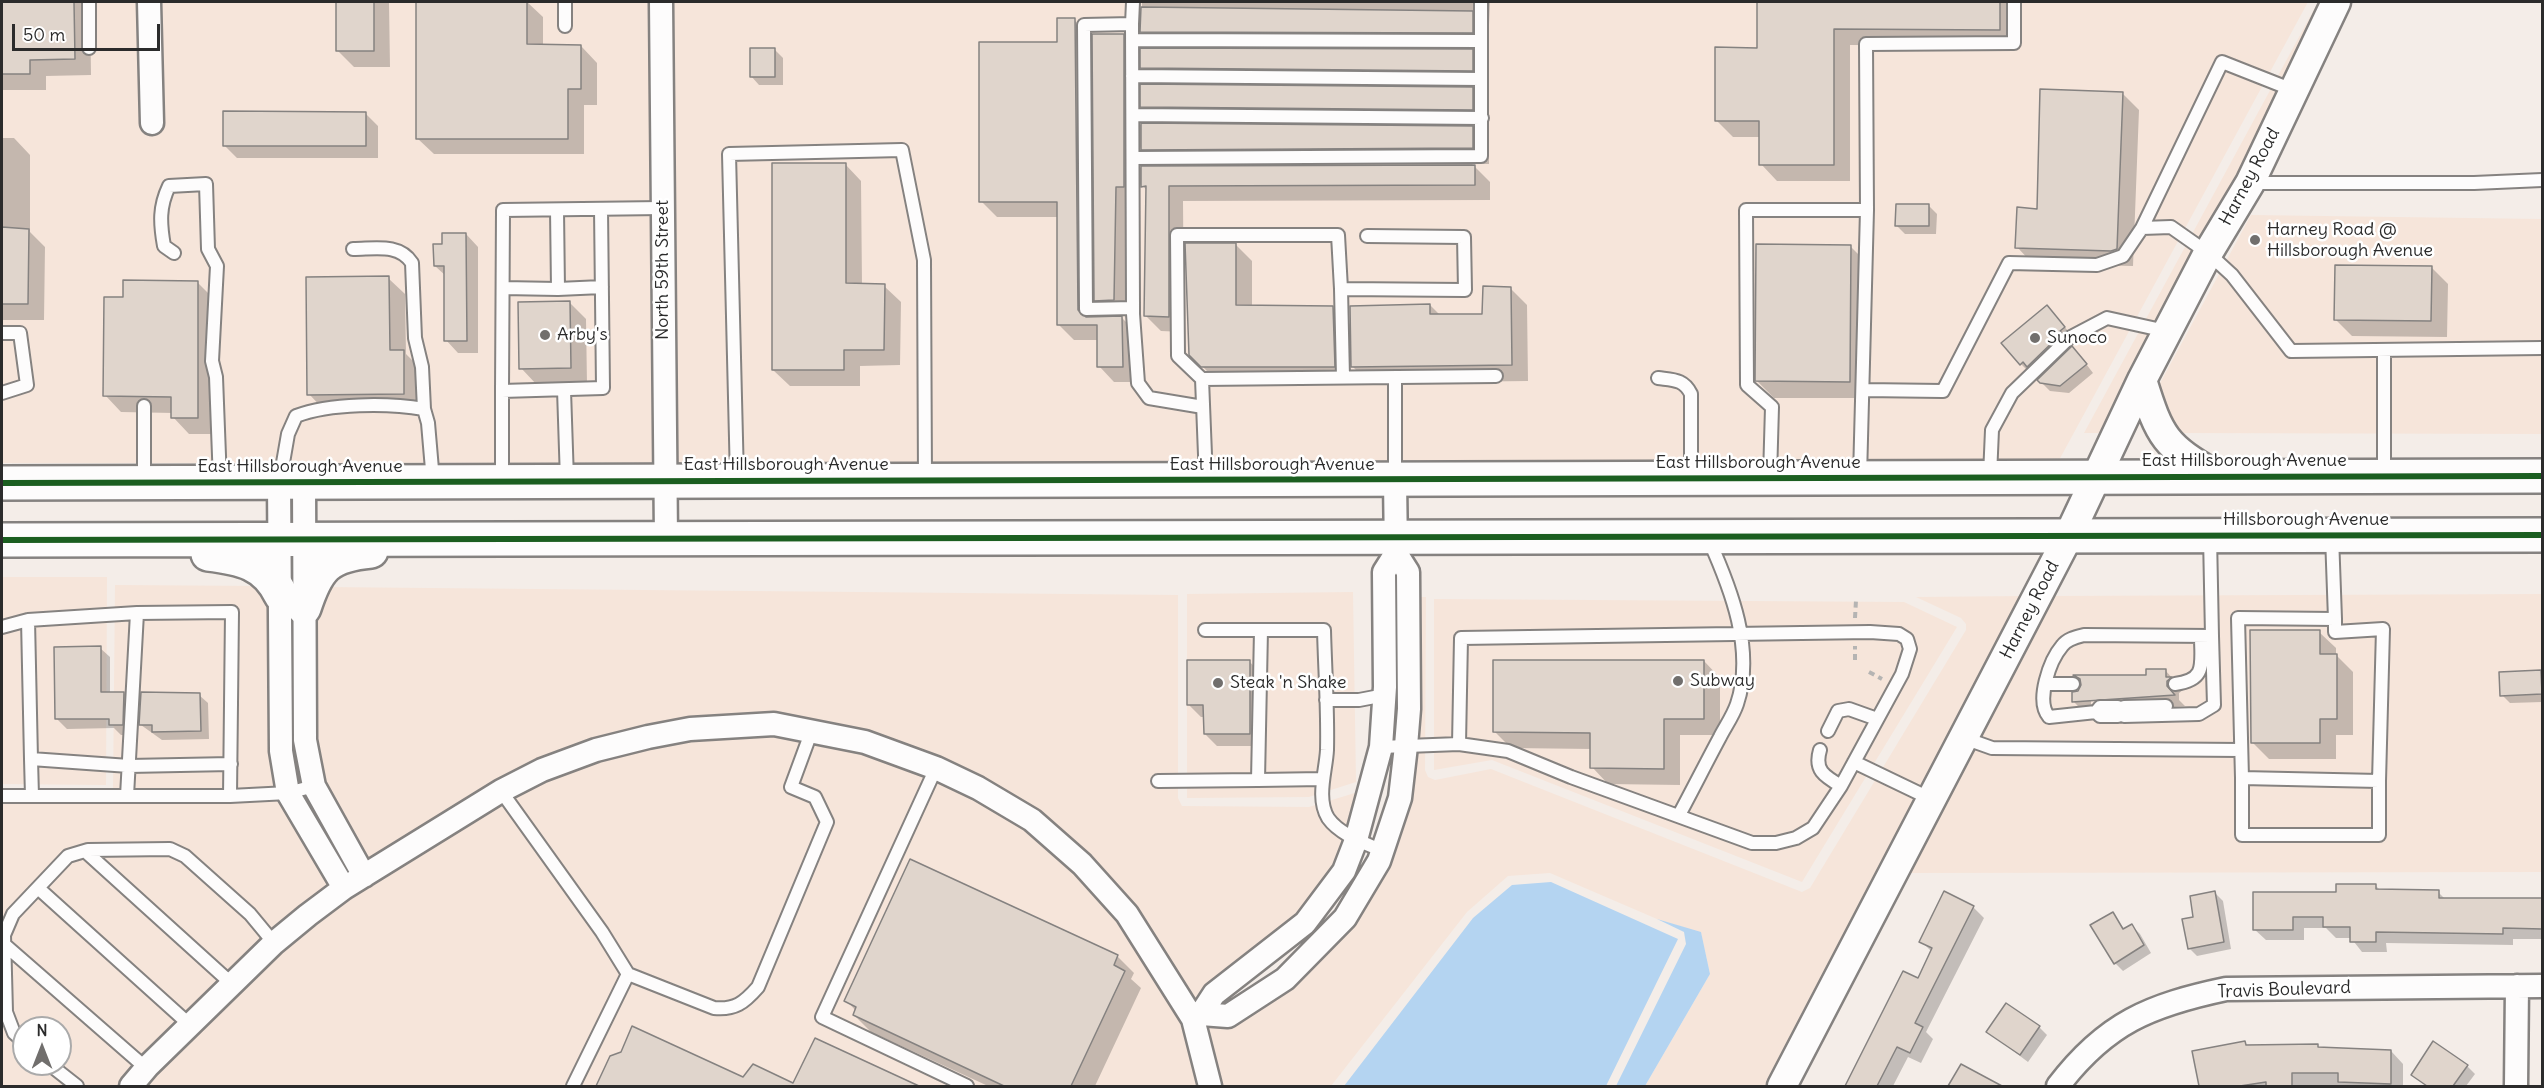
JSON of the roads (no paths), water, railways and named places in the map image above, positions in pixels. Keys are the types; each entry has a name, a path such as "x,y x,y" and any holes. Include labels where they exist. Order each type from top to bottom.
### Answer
{"main road":[{"name":"East Hillsborough Avenue","path":"2,483 2098,476 2542,477"},
{"name":"Hillsborough Avenue","path":"2069,535 2542,535"},
{"path":"2,540 666,538 1396,544 1707,536 2069,535"},
{"path":"126,540 238,558 259,566 293,602 312,584 322,567 334,558 398,549 426,539"}],"street":[{"path":"149,2 152,123"},
{"name":"North 59th Street","path":"661,2 666,538"},
{"name":"Harney Road","path":"1782,1086 2069,535 2142,380 2208,253 2250,183 2336,2"},
{"path":"2142,380 2153,415 2163,435 2180,455 2217,476"},
{"path":"1197,1016 1228,1016 1286,979 1345,918 1383,851 1400,798 1409,709 1408,572 1396,544 1395,480"},
{"path":"292,483 293,602 281,751 288,793 344,888"},
{"path":"1197,1016 1214,994 1305,923 1344,871 1356,840 1381,747 1385,695 1384,572 1396,544"},
{"path":"293,602 305,740 314,786 364,876"},
{"path":"131,1086 146,1068 274,943 344,888 501,791 542,770 585,754 648,737 690,729 774,724 865,742 936,768 978,788 1032,820 1082,864 1127,914 1197,1016 1210,1086"},
{"path":"2516,1086 2517,986"},
{"name":"Travis Boulevard","path":"2058,1086 2091,1048 2127,1021 2177,999 2226,989 2542,986"}],"lane":[{"path":"89,2 89,48"},
{"path":"565,26 566,2"},
{"path":"1132,2 1133,308 1138,383 1149,398 1203,407"},
{"path":"1133,158 1481,156 1481,2"},
{"path":"1860,477 1867,210 1866,44 2014,43 2014,2"},
{"path":"1132,24 1084,25 1084,37 1086,309 1133,308"},
{"path":"1132,40 1482,41"},
{"path":"1863,390 1942,391 2009,263 2097,265 2123,256 2142,228 2222,62 2294,90"},
{"path":"1132,76 1482,79"},
{"path":"1132,115 1482,118"},
{"path":"737,480 729,154 902,150 924,260 925,480"},
{"path":"2250,183 2474,183 2542,180"},
{"path":"174,253 164,246 160,224 161,203 170,186 206,184 208,249 217,266 212,361 216,377 220,483"},
{"path":"502,482 503,210 662,208"},
{"path":"502,391 603,388 601,209"},
{"path":"557,210 558,289"},
{"path":"1770,478 1772,407 1747,385 1746,210 1867,210"},
{"path":"2142,228 2171,226 2208,253 2232,276 2291,351 2542,348"},
{"path":"1206,480 1202,379 1178,356 1177,236 1338,236 1343,377"},
{"path":"1341,289 1465,290 1464,237 1367,236"},
{"path":"353,249 397,249 406,254 412,263 415,338 422,367 424,409 428,423 433,482"},
{"path":"503,288 602,287"},
{"path":"1990,477 1992,430 2012,393 2069,338 2108,318 2168,332"},
{"path":"2,333 20,333 27,385 2,393"},
{"path":"2384,350 2384,476"},
{"path":"1202,379 1496,376"},
{"path":"1395,377 1395,480"},
{"path":"1658,378 1679,380 1687,385 1691,394 1691,478"},
{"path":"564,390 567,481"},
{"path":"144,406 144,483"},
{"path":"292,483 288,434 296,416 314,409 406,406 424,409"},
{"path":"2207,636 2084,635 2071,639 2062,646 2045,684 2041,699 2043,710 2049,717 2096,712 2100,716 2121,711 2199,714 2203,709 2214,705 2215,696 2207,636 2210,535"},
{"path":"2332,535 2335,619 2335,632 2383,629 2379,835 2242,835 2238,618 2335,619"},
{"path":"1679,815 1737,704 1744,656 1727,580 1707,536"},
{"path":"2,627 28,620 137,613 232,612 231,796"},
{"path":"127,796 137,613"},
{"path":"28,620 32,796"},
{"path":"1205,630 1324,630 1327,752 1323,779 1324,806 1329,818 1356,840 1383,851"},
{"path":"1258,780 1260,630"},
{"path":"1381,747 1459,744 1509,751 1571,777 1752,843 1776,843 1813,828 1841,786 1902,674 1910,649 1907,639 1899,634 1740,633 1461,638 1459,744"},
{"path":"2175,684 2192,682 2198,676 2207,636"},
{"path":"2045,684 2073,684"},
{"path":"1326,700 1359,700 1385,695"},
{"path":"1828,731 1838,711 1850,709 1877,719"},
{"path":"501,791 602,932 628,974 714,1008 729,1010 745,1002 758,987 827,822 815,797 791,787 812,730"},
{"path":"1964,738 1992,748 2241,750"},
{"path":"1820,750 1816,762 1821,774 1841,786"},
{"path":"31,759 129,766 231,764"},
{"path":"1854,762 1932,800"},
{"path":"936,768 822,1017 967,1086"},
{"path":"2242,778 2379,781"},
{"path":"1158,781 1323,779"},
{"path":"2,796 231,796 288,793 314,786"},
{"path":"12,1028 6,1012 4,935 13,914 69,856 85,851 170,849 185,856 250,914 274,943"},
{"path":"85,851 232,984"},
{"path":"38,888 190,1025"},
{"path":"4,945 146,1068"},
{"path":"573,1086 628,974"},
{"path":"64,1076 76,1086"}],"water":[{"path":"1551,882 1678,939 1606,1086 1344,1086 1473,918 1512,885"},
{"path":"1657,919 1701,932 1710,974 1645,1086 1616,1086 1686,944 1684,932"}],"place":[{"name":"Harney Road @ Hillsborough Avenue","path":"2255,240"},
{"name":"Arby's","path":"545,335"},
{"name":"Sunoco","path":"2035,338"},
{"name":"Subway","path":"1678,681"},
{"name":"Steak 'n Shake","path":"1218,683"}]}
